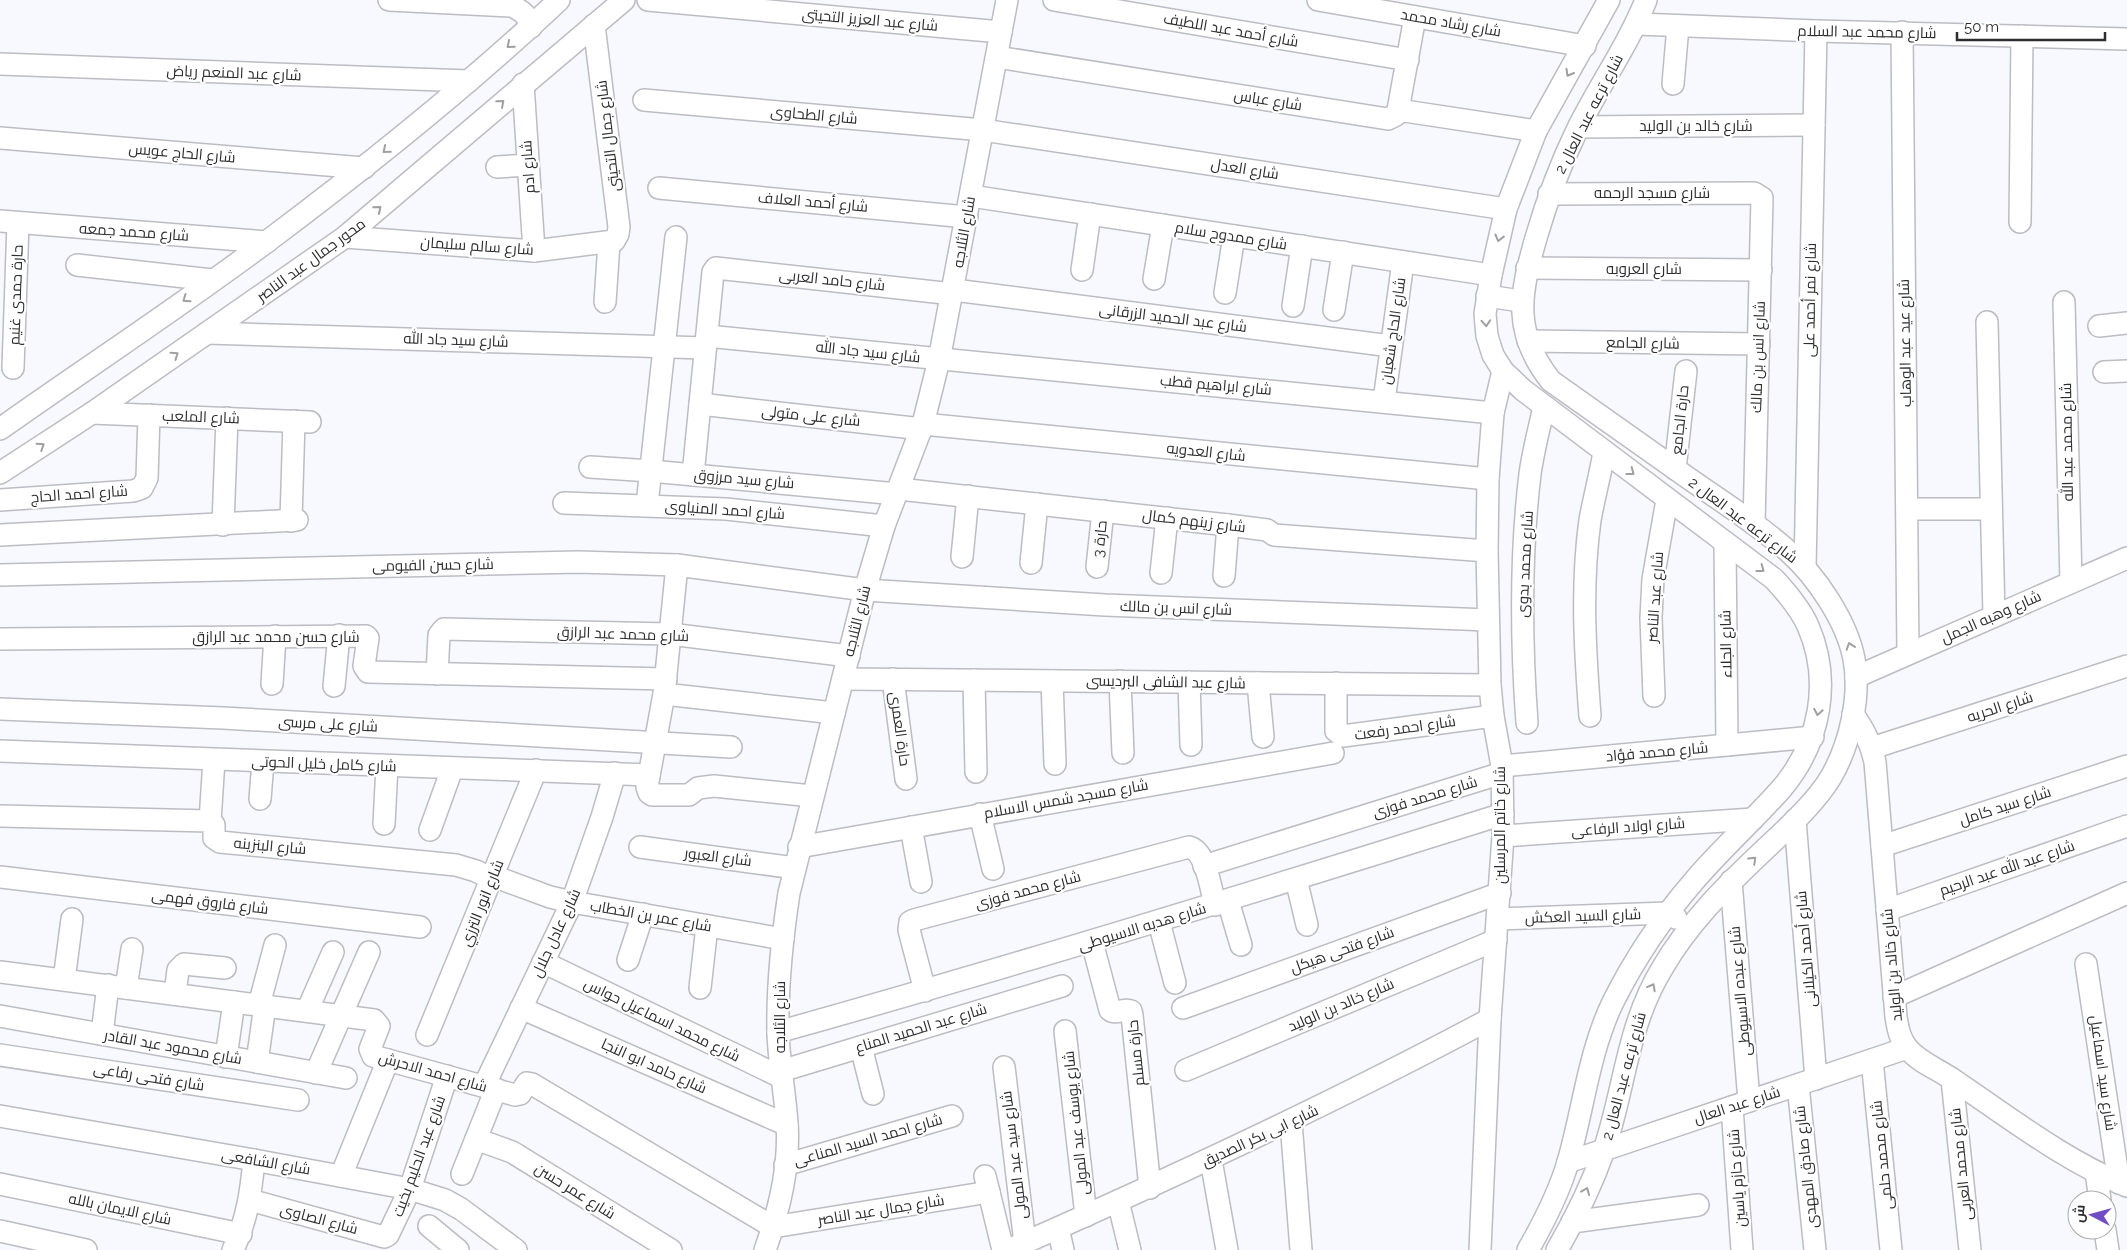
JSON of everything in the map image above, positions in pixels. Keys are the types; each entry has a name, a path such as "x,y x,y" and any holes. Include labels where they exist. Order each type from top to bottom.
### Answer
{"street":[{"path":"390,0 512,6 522,11 529,18 531,27"},
{"path":"0,429 267,242 364,168 469,81 559,0"},
{"name":"محور جمال عبد الناصر","path":"0,473 92,413 345,238 523,84 624,0"},
{"name":"شارع عبد العزيز التحيتى","path":"648,0 1001,32"},
{"name":"شارع الثلاجه","path":"765,1250 773,1227 785,1165 787,1124 778,1032 780,970 783,939 797,857 865,590 884,526 922,427 939,360 954,292 1007,0"},
{"name":"شارع أحمد عبد اللطيف","path":"1054,0 1408,60"},
{"name":"شارع رشاد محمد","path":"1318,0 1585,46"},
{"name":"شارع ترعه عبد العال 2","path":"1528,1250 1556,1195 1568,1162 1594,1056 1612,1005 1635,959 1668,913 1723,849 1783,787 1809,747 1820,710 1821,681 1817,652 1808,625 1793,600 1774,579 1604,453 1544,407 1503,372 1493,355 1487,336 1485,314 1490,275 1506,208 1536,131 1609,0"},
{"name":"شارع ترعه عبد العال 2","path":"1557,1250 1572,1222 1604,1150 1637,1021 1663,967 1691,927 1731,881 1796,820 1830,778 1844,749 1853,714 1856,677 1851,648 1840,620 1805,568 1789,552 1754,524 1551,381 1537,364 1528,341 1523,321 1522,301 1527,268 1548,194 1579,127 1637,24 1646,0"},
{"path":"1398,110 1416,17"},
{"name":"شارع جمال التحيتى","path":"594,24 618,227 617,238 609,243"},
{"name":"شارع محمد عبد السلام","path":"1637,24 1816,31 2127,39"},
{"path":"1673,84 1678,26"},
{"name":"شارع نمر أحمد على","path":"1805,568 1816,31"},
{"name":"شارع عيد عبد الوهاب","path":"1902,32 1908,653"},
{"path":"2020,222 2022,36"},
{"name":"شارع عباس","path":"997,57 1388,119 1396,114 1398,110 1536,131"},
{"name":"شارع عبد المنعم رياض","path":"0,64 469,81"},
{"name":"شارع ادم","path":"523,84 534,251"},
{"name":"شارع الطحاوى","path":"644,100 983,130"},
{"name":"شارع خالد بن الوليد","path":"1579,127 1814,125"},
{"name":"شارع العدل","path":"983,130 1506,208"},
{"name":"شارع الحاج عويس","path":"0,138 364,168"},
{"path":"497,167 528,165"},
{"name":"شارع أحمد العلاف","path":"659,188 967,217"},
{"name":"شارع مسجد الرحمه","path":"1548,194 1756,193"},
{"name":"شارع انس بن مالك","path":"1754,524 1762,198 1756,193"},
{"name":"شارع ممدوح سلام","path":"971,196 1490,275"},
{"path":"1082,270 1090,214"},
{"name":"شارع محمد جمعه","path":"9,222 267,242"},
{"name":"حارة حمدى غنيم","path":"9,222 13,368"},
{"path":"1154,279 1163,225"},
{"path":"1225,294 1234,236"},
{"path":"647,505 676,237"},
{"name":"شارع سالم سليمان","path":"345,238 534,251 609,243"},
{"path":"605,302 609,243"},
{"path":"1293,306 1302,246"},
{"path":"1334,310 1342,252"},
{"name":"شارع الحاج شعبان","path":"1384,401 1403,262"},
{"path":"77,266 212,280"},
{"name":"شارع حامد العربى","path":"706,342 716,268 954,292"},
{"name":"شارع العروبه","path":"1527,268 1761,270"},
{"name":"شارع عبد الحميد الزرقانى","path":"954,292 1391,346"},
{"path":"1487,296 1522,301"},
{"name":"شارع محمد عبد الله","path":"2064,302 2071,582"},
{"path":"1987,322 1994,616"},
{"path":"2099,326 2127,323"},
{"name":"شارع سيد جاد الله","path":"207,333 664,346 706,342 939,360"},
{"name":"شارع الجامع","path":"1528,341 1759,344"},
{"path":"693,475 706,342"},
{"name":"شارع ابراهيم قطب","path":"939,360 1384,401 1493,413"},
{"name":"حارة الجامع","path":"1675,469 1686,371"},
{"path":"2104,372 2127,371"},
{"name":"شارع خاتم المرسلين","path":"1480,1250 1490,1019 1503,836 1502,769 1490,686 1487,552 1488,479 1493,413 1503,372"},
{"name":"شارع على متولى","path":"700,404 922,427"},
{"name":"شارع محمد بدوى","path":"1527,723 1522,643 1524,535 1530,473 1544,407"},
{"name":"شارع الملعب","path":"92,413 302,422 294,520 223,525"},
{"name":"شارع احمد الحاج","path":"0,500 133,491 142,488 147,478 149,415"},
{"path":"0,535 223,525 228,418"},
{"name":"شارع العدويه","path":"922,427 1488,479"},
{"path":"1590,716 1585,651 1585,586 1590,521 1604,453"},
{"name":"شارع سيد مرزوق","path":"590,467 651,470 898,491"},
{"name":"شارع زينهم كمال","path":"898,491 968,496 1228,525 1267,530 1274,535 1487,552"},
{"path":"962,557 968,496"},
{"name":"شارع عبد الناصر","path":"1654,696 1651,618 1653,579 1668,500"},
{"name":"شارع احمد المنياوى","path":"564,503 647,505 756,512 884,526"},
{"path":"1031,563 1037,504"},
{"path":"1907,510 1991,509"},
{"name":"حارة 3","path":"1097,567 1103,511"},
{"path":"1161,572 1167,518"},
{"path":"1224,576 1228,525"},
{"name":"شارع الجلاء","path":"1725,543 1727,745"},
{"name":"شارع وهبه الجمل","path":"1856,677 2127,558"},
{"name":"شارع حسن الفيومى","path":"0,575 579,562 677,564 865,590"},
{"path":"677,564 665,687 647,790 652,795 690,795 698,788 714,786 812,796"},
{"name":"شارع انس بن مالك","path":"865,590 1105,605 1488,620"},
{"name":"شارع محمد عبد الرازق","path":"437,674 439,635 440,631 444,629 670,634 848,656"},
{"path":"334,686 339,635"},
{"name":"شارع حسن محمد عبد الرازق","path":"0,639 339,635 367,637 364,666 368,672 665,687 834,713"},
{"path":"272,684 276,636"},
{"name":"شارع الحريه","path":"1872,748 2127,666"},
{"name":"شارع عبد الشافى البرديسى","path":"843,679 1490,686"},
{"name":"حارة العمرى","path":"893,679 906,780"},
{"path":"974,680 976,772"},
{"path":"1052,680 1055,764"},
{"path":"1120,681 1123,753"},
{"path":"1189,682 1191,745"},
{"path":"1258,683 1262,737"},
{"name":"شارع احمد رفعت","path":"1336,683 1336,731 1343,736 1493,716"},
{"name":"شارع على مرسى","path":"0,709 213,718 731,747"},
{"name":"شارع خالد بن الوليد","path":"1853,714 1864,730 1872,748 1875,762 1894,997 1899,1034 1907,1048"},
{"name":"شارع محمد فؤاد","path":"1502,769 1727,745 1809,747"},
{"path":"1809,747 1836,766"},
{"name":"شارع كامل خليل الحوتى","path":"0,750 263,762 649,775"},
{"name":"شارع مسجد شمس الاسلام","path":"797,857 911,827 1333,752"},
{"path":"0,816 210,821 214,760"},
{"path":"260,798 263,762"},
{"path":"384,824 387,766"},
{"name":"شارع سيد كامل","path":"1882,846 2127,766"},
{"path":"430,830 452,769"},
{"name":"شارع محمد فوزى","path":"1204,866 1502,769"},
{"name":"شارع انور الترزي","path":"427,1035 536,770"},
{"name":"شارع عادل جلال","path":"462,1174 476,1139 490,1088 521,1008 572,902 602,817 615,773"},
{"path":"980,814 993,869"},
{"name":"شارع هديه الاسيوطى","path":"778,1032 1159,922 1502,814"},
{"name":"شارع اولاد الرفاعى","path":"1503,836 1753,818"},
{"name":"شارع أحمد الكيلانى","path":"1796,820 1807,1082"},
{"name":"شارع البنزينه","path":"210,821 214,825 214,838 220,842 449,864 492,877"},
{"name":"شارع عبد الله عبد الرحيم","path":"1887,910 2127,826"},
{"path":"911,827 921,882"},
{"name":"شارع العبور","path":"640,847 797,857"},
{"name":"شارع محمد فوزى","path":"925,991 909,930 910,922 1189,847 1198,852 1241,945"},
{"name":"شارع فاروق فهمى","path":"0,877 420,927"},
{"name":"شارع عمر بن الخطاب","path":"492,877 541,894 572,902 783,939"},
{"path":"1296,879 1308,925"},
{"name":"شارع عبده الاسيوطى","path":"1731,881 1740,1104"},
{"name":"شارع فتحى هيكل","path":"1183,1008 1500,893"},
{"path":"1894,997 2127,893"},
{"path":"1668,913 1691,927"},
{"name":"شارع السيد العكش","path":"1498,918 1668,913"},
{"path":"628,960 643,914"},
{"path":"64,980 72,919"},
{"path":"1159,922 1175,983"},
{"path":"700,988 707,926"},
{"name":"شارع خالد بن الوليد","path":"1186,1070 1496,940"},
{"name":"حارة مسلم","path":"1092,942 1110,1010 1116,1012 1131,1011 1132,1015 1150,1188"},
{"path":"257,1062 262,1005 275,945"},
{"path":"102,1034 117,986 132,949"},
{"path":"307,1011 333,952"},
{"path":"316,1073 369,952"},
{"name":"شارع محمد اسماعيل حواس","path":"543,962 781,1074"},
{"path":"175,994 178,970 184,964 225,968"},
{"name":"شارع سيد اسماعيل","path":"2086,964 2123,1184"},
{"name":"شارع احمد الاحرش","path":"0,972 374,1020 377,1022 378,1028 370,1052 374,1056 518,1095 527,1082 532,1084 773,1227"},
{"name":"شارع عبد الحميد المناع","path":"781,1074 861,1047 1062,986"},
{"path":"226,1057 234,1002"},
{"name":"شارع حامد ابو النجا","path":"521,1008 787,1124"},
{"name":"شارع محمود عبد القادر","path":"0,1016 346,1078"},
{"name":"شارع ابى بكر الصديق","path":"1017,1246 1150,1188 1291,1122 1490,1019"},
{"name":"شارع يوسف عبد المولى","path":"1066,1031 1086,1216"},
{"path":"861,1047 874,1094"},
{"path":"1907,1048 1920,1059 1952,1078 2040,1138 2096,1172 2123,1184"},
{"name":"شارع عبد العال","path":"1568,1162 1907,1048"},
{"name":"شارع فتحى رفاعى","path":"0,1055 298,1100"},
{"path":"341,1176 388,1060"},
{"name":"شارع محمد حلمى","path":"1872,1060 1891,1250"},
{"name":"شارع سيد عبد المولى","path":"1004,1068 1017,1246"},
{"name":"شارع عبد الحليم بخيت","path":"388,1235 410,1189 447,1076"},
{"name":"شارع محمد العربى","path":"1952,1078 1970,1250"},
{"name":"شارع صادق المهدى","path":"1807,1082 1815,1250"},
{"name":"شارع حازم ياسين","path":"1740,1104 1742,1250"},
{"name":"شارع الشافعى","path":"0,1116 410,1189 445,1200 461,1209 516,1250"},
{"name":"شارع احمد السيد المناعى","path":"785,1165 952,1116"},
{"path":"1291,1122 1301,1250"},
{"name":"شارع عمر حسن","path":"476,1139 512,1152 671,1250"},
{"path":"237,1242 250,1200 254,1160"},
{"path":"1210,1160 1227,1250"},
{"path":"2096,1172 2099,1190"},
{"name":"شارع الايمان بالله","path":"0,1184 237,1242"},
{"name":"شارع جمال عبد الناصر","path":"773,1227 987,1184 1003,1250"},
{"name":"شارع الصاوى","path":"250,1200 384,1237 388,1235"},
{"path":"1118,1201 1130,1250"},
{"path":"1572,1222 1698,1205"},
{"path":"429,1226 458,1250"},
{"path":"1058,1228 1063,1250"},
{"path":"0,1231 86,1250"}]}
